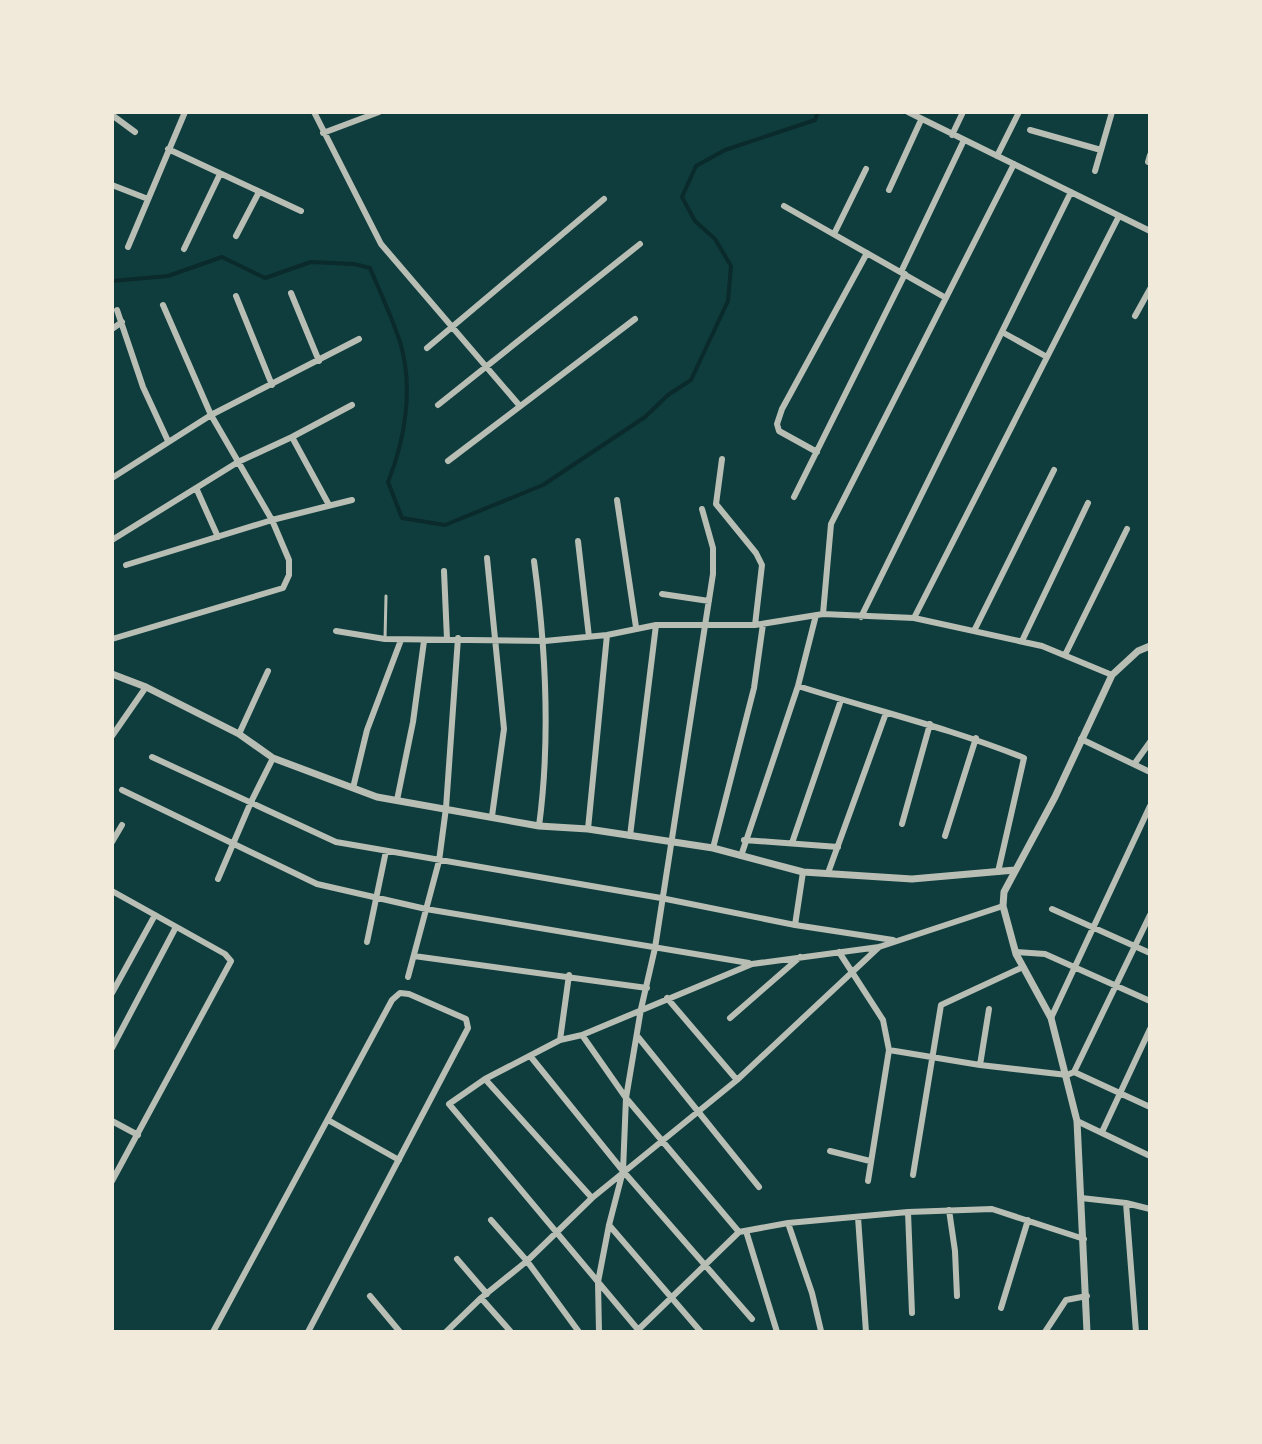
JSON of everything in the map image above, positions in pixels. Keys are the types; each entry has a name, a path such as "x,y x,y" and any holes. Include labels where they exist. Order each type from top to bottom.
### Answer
{"street":[{"path":"128,247 185,112"},
{"path":"314,112 381,244 519,405"},
{"path":"323,133 379,112"},
{"path":"908,112 1150,231"},
{"path":"952,135 963,112"},
{"path":"997,156 1019,112"},
{"path":"1095,171 1112,112"},
{"path":"112,115 135,132"},
{"path":"889,190 921,120"},
{"path":"1030,130 1101,150"},
{"path":"794,497 964,140"},
{"path":"168,149 301,211"},
{"path":"741,856 819,615 831,524 1014,164"},
{"path":"834,234 866,169"},
{"path":"184,249 220,174"},
{"path":"112,185 148,199"},
{"path":"236,236 259,192"},
{"path":"861,617 1071,192"},
{"path":"427,348 604,199"},
{"path":"784,206 946,298"},
{"path":"914,618 1119,216"},
{"path":"438,405 640,244"},
{"path":"817,452 779,431 777,424 782,409 867,253"},
{"path":"1135,316 1150,289"},
{"path":"291,293 319,361"},
{"path":"236,296 272,385"},
{"path":"112,639 283,588 289,575 289,560 272,520 211,415 163,305"},
{"path":"117,310 143,387 168,441"},
{"path":"448,461 635,319"},
{"path":"112,329 122,322"},
{"path":"1002,332 1047,357"},
{"path":"112,478 211,415 359,339"},
{"path":"112,540 238,462 352,405"},
{"path":"292,437 329,505"},
{"path":"713,848 754,688 762,565 756,553 716,504 722,459"},
{"path":"974,631 1054,470"},
{"path":"197,490 218,537"},
{"path":"126,565 272,520 352,500"},
{"path":"617,500 636,627"},
{"path":"1022,641 1088,503"},
{"path":"599,1332 598,1282 623,1171 626,1098 655,948 714,562 702,509"},
{"path":"1065,655 1127,529"},
{"path":"578,541 589,637"},
{"path":"487,558 504,729 492,816"},
{"path":"534,561 545,641 546,776 539,826"},
{"path":"444,571 447,639"},
{"path":"662,594 709,601"},
{"path":"336,631 401,640 545,641 607,635 656,625 759,624 819,615 914,618 1022,641 1112,675"},
{"path":"630,836 656,625"},
{"path":"588,829 607,635"},
{"path":"408,977 439,861 446,808 458,638"},
{"path":"353,788 367,730 401,640"},
{"path":"397,800 413,722 424,641"},
{"path":"1087,1332 1077,1121 1070,1073 1051,1018 1016,952 1003,906 1004,892 1055,797 1112,675 1138,651 1150,646"},
{"path":"239,734 268,671"},
{"path":"112,674 146,687 239,734 273,758 377,797 539,826 588,829 713,848 803,872 912,879 1015,870"},
{"path":"798,686 976,738 1024,758 998,872"},
{"path":"112,736 146,687"},
{"path":"792,843 841,700"},
{"path":"828,873 886,713"},
{"path":"902,824 930,724"},
{"path":"945,836 976,738"},
{"path":"1080,738 1150,772"},
{"path":"1135,763 1150,742"},
{"path":"152,757 336,842 898,941"},
{"path":"218,879 273,758"},
{"path":"122,790 317,884 426,909 752,964"},
{"path":"1051,1018 1150,806"},
{"path":"112,842 122,825"},
{"path":"744,840 838,847"},
{"path":"367,942 386,851"},
{"path":"795,925 803,872"},
{"path":"112,891 225,954 231,961 112,1181"},
{"path":"1003,906 879,947 752,964 582,1035 560,1040 485,1079 449,1104 639,1331 742,1232 788,1223 908,1212 992,1209 1084,1239"},
{"path":"1052,909 1150,953"},
{"path":"112,993 155,915"},
{"path":"1070,1073 1150,915"},
{"path":"112,1048 176,927"},
{"path":"451,1330 592,1198 737,1080 879,947"},
{"path":"839,952 883,1020 889,1050 868,1181"},
{"path":"1016,952 1045,954 1150,1001"},
{"path":"414,956 647,988"},
{"path":"730,1018 800,956"},
{"path":"913,1175 941,1005 1023,967"},
{"path":"560,1040 569,975"},
{"path":"213,1332 392,1000 400,993 409,994 466,1019 468,1028 308,1332"},
{"path":"667,998 737,1080"},
{"path":"980,1065 989,1009"},
{"path":"1102,1132 1150,1029"},
{"path":"582,1035 626,1098 742,1232 777,1332"},
{"path":"638,1037 759,1187"},
{"path":"1141,1047 1150,1052"},
{"path":"889,1050 980,1065 1070,1073 1150,1107"},
{"path":"531,1057 623,1171 752,1319"},
{"path":"485,1079 592,1198"},
{"path":"328,1120 399,1160"},
{"path":"112,1121 138,1135"},
{"path":"1077,1121 1150,1156"},
{"path":"830,1151 870,1161"},
{"path":"1081,1198 1150,1209"},
{"path":"1126,1203 1136,1332"},
{"path":"949,1210 957,1296"},
{"path":"908,1212 912,1313"},
{"path":"858,1217 866,1332"},
{"path":"491,1220 527,1261 579,1332"},
{"path":"1001,1308 1028,1220"},
{"path":"788,1223 812,1293 821,1331"},
{"path":"609,1225 701,1332"},
{"path":"457,1259 511,1332"},
{"path":"370,1296 400,1332"},
{"path":"1045,1332 1066,1300 1087,1296"}],"lane":[{"path":"385,639 386,596"}],"waterway":[{"path":"112,281 168,276 222,257 265,278 311,262 370,268 400,342 406,377 403,431 388,482 402,518 445,525 543,485 645,417 668,395 691,380 728,301 731,266 715,239 695,221 682,197 696,166 725,150 815,120 818,112"}]}
